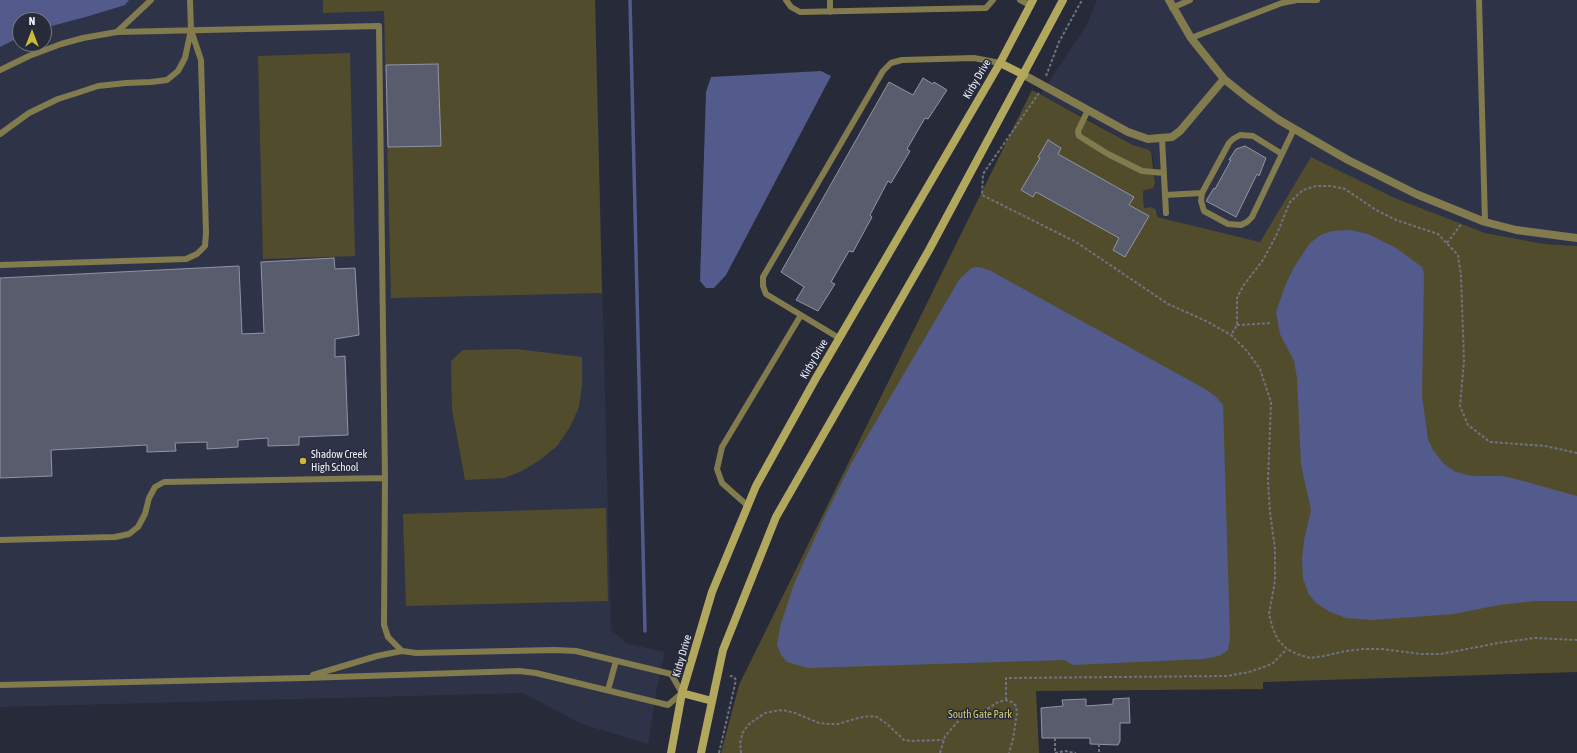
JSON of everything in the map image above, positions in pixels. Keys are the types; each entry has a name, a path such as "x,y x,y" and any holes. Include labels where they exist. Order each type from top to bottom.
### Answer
{"main road":[{"path":"701,753 723,650 776,517 925,257 1063,0"},
{"name":"Kirby Drive","path":"671,753 682,693 712,592 756,486 839,338 1000,62 1032,2"},
{"path":"1000,62 1024,75"},
{"path":"682,693 712,701"}],"street":[{"path":"1170,4 1191,38 1224,79 1249,99 1294,129 1383,179 1485,222 1516,230 1577,238"},
{"path":"1024,75 1128,132 1148,139 1172,137 1180,131 1224,79"}],"lane":[{"path":"117,32 151,0"},
{"path":"0,134 29,113 58,99 98,86 167,80 178,71 185,58 191,30 190,0"},
{"path":"786,0 791,7 800,12 986,8 993,0"},
{"path":"830,0 830,12"},
{"path":"1020,0 1032,2"},
{"path":"1170,4 1190,0"},
{"path":"1191,38 1282,3 1297,0 1317,0"},
{"path":"1479,0 1485,222"},
{"path":"0,70 29,56 60,44 117,32 379,26 385,478 384,625 388,637 402,651"},
{"path":"0,265 186,259 197,254 205,246 206,233 201,60 191,30"},
{"path":"839,338 766,294 763,286 763,277 883,70 891,63 902,60 974,58 1000,62"},
{"path":"1088,110 1078,131 1079,136 1108,154 1142,171 1164,173"},
{"path":"1282,154 1253,136 1240,135 1233,138 1229,142 1202,193 1201,201 1204,211 1228,224 1241,225 1247,222 1252,217 1294,129"},
{"path":"1162,139 1166,213"},
{"path":"1165,195 1202,193"},
{"path":"748,506 722,483 717,469 722,447 800,315"},
{"path":"0,540 115,538 129,534 138,527 146,514 149,498 154,487 164,482 385,478"},
{"path":"0,685 305,678 519,671 536,672 668,705 682,693 671,674 569,650 416,653 402,651 377,656 305,678"},
{"path":"608,690 616,660"}],"path":[{"path":"1082,0 1059,42 1037,97 983,174 982,195 1076,242 1168,304 1206,321 1231,335 1247,351 1260,369 1271,402 1268,482 1275,549 1275,581 1269,614 1278,640 1287,649 1310,658 1364,649 1382,649 1420,654 1441,654 1498,643 1535,638 1577,640"},
{"path":"1231,335 1237,325 1237,298 1243,286 1263,260 1276,236 1290,202 1303,190 1316,186 1331,186 1345,189 1376,210 1396,220 1438,234 1458,255 1461,276 1464,361 1460,406 1468,425 1490,442 1545,446 1577,453"},
{"path":"1447,243 1467,215"},
{"path":"1237,325 1272,323"},
{"path":"1006,700 1006,678 1228,676 1249,672 1272,664 1287,649"},
{"path":"719,753 736,680 728,674"},
{"path":"940,753 943,740 961,718 981,713 998,702 1006,700 1012,702 1016,706 1017,713 1014,739 1008,753"},
{"path":"741,753 740,743 743,732 749,724 766,713 783,710 795,713 819,723 828,724 838,724 869,716 877,717 904,740 943,740"},
{"path":"1055,738 1055,753 1065,750 1076,753"},
{"path":"1099,744 1099,753"}],"shaded area":[{"name":"Shadow Creek High School","path":"0,0 595,0 611,630 628,644 665,652 657,687 648,744 582,724 523,693 0,707"},
{"path":"1097,0 1577,0 1577,246 1544,244 1485,233 1395,198 1311,158 1260,242 1157,217 1157,213 1152,207 1144,208 1143,194 1143,191 1149,190 1155,183 1153,156 1084,117 1040,95 1087,25"}],"green space":[{"path":"323,0 595,0 602,293 391,298 384,11 323,13"},
{"path":"350,53 355,256 263,259 258,56"},
{"name":"South Gate Park","path":"1032,90 1133,145 1151,152 1155,183 1153,188 1143,191 1144,208 1152,207 1156,210 1157,217 1260,242 1311,157 1395,198 1485,233 1544,244 1577,246 1577,672 1263,682 1263,689 1036,691 1039,753 721,753 739,685"},
{"path":"516,349 582,357 582,385 579,407 570,427 557,446 540,460 522,471 504,478 465,480 452,409 451,361 463,350"},
{"path":"606,508 608,601 406,606 403,514"}],"water":[{"path":"0,0 129,0 125,5 52,26 52,12 12,12 12,41 0,47"},
{"path":"821,71 831,76 726,275 714,288 706,288 700,281 706,92 711,77"},
{"path":"1350,230 1368,234 1396,248 1422,267 1424,274 1422,396 1428,439 1433,450 1444,464 1454,471 1463,474 1474,476 1502,476 1577,496 1577,601 1535,601 1499,605 1454,614 1372,620 1346,618 1330,612 1316,603 1308,593 1303,578 1302,560 1304,540 1311,510 1301,464 1297,378 1294,361 1280,334 1276,312 1285,286 1294,267 1310,243 1322,234 1333,231"},
{"path":"978,267 989,270 1207,390 1223,405 1230,638 1228,650 1219,656 1204,659 1073,665 1064,660 808,668 787,662 781,655 777,645 780,627 794,584 823,520 851,464 959,280 971,268"}],"building":[{"path":"438,64 441,146 388,147 386,65"},
{"path":"923,78 933,84 934,82 947,90 928,119 925,118 907,149 910,151 891,183 888,181 870,215 872,217 853,252 849,251 831,282 835,284 818,311 796,300 804,287 781,272 889,82 913,95"},
{"path":"1048,140 1061,148 1058,154 1134,197 1129,205 1149,216 1125,257 1113,250 1119,238 1036,192 1033,197 1021,190 1040,158 1038,157"},
{"path":"1245,146 1266,158 1259,176 1257,174 1236,217 1206,201 1214,188 1215,189 1236,149"},
{"path":"334,258 335,269 355,268 359,335 335,339 335,357 345,356 348,435 299,437 299,445 268,446 268,438 238,440 238,447 207,449 207,442 175,443 176,451 147,452 147,445 51,450 52,476 0,478 0,278 239,266 242,334 264,333 261,262"},
{"path":"1129,698 1130,723 1120,723 1120,741 1118,745 1090,744 1090,738 1042,738 1041,708 1063,706 1062,700 1086,699 1086,706 1113,704 1113,699"}],"waterway":[{"path":"630,0 645,631"}],"place":[{"name":"Shadow Creek High School","path":"303,461"}]}
